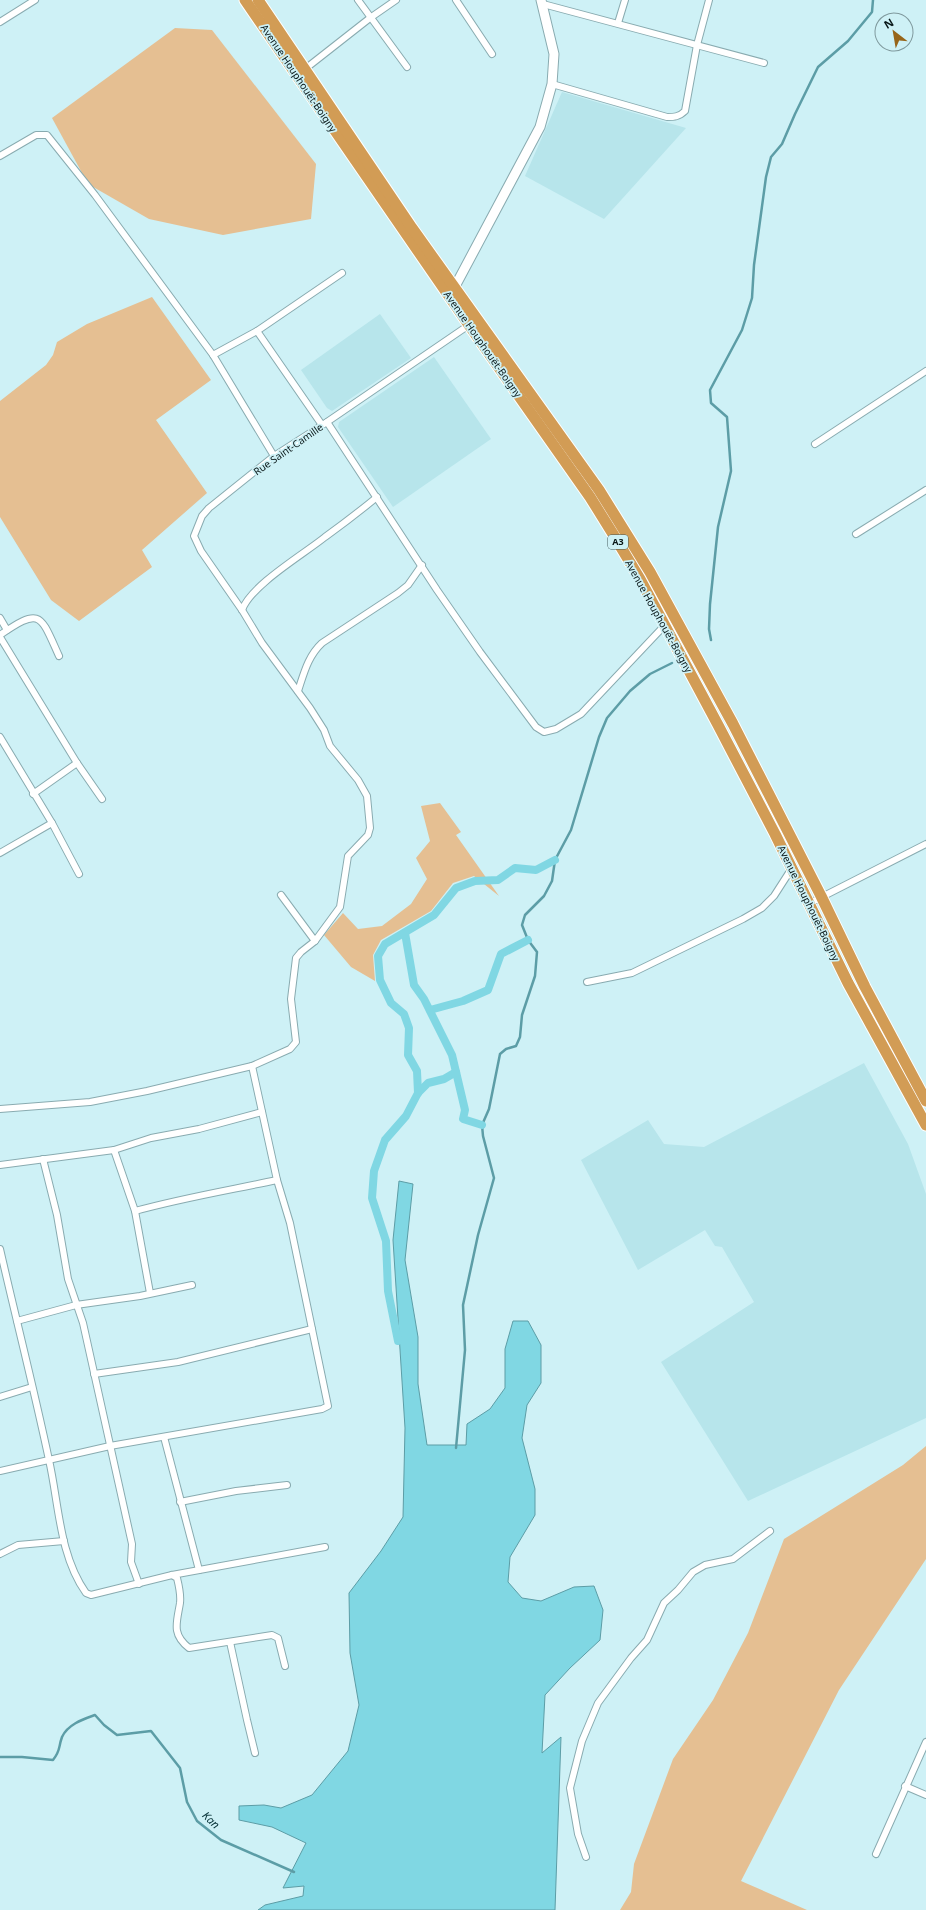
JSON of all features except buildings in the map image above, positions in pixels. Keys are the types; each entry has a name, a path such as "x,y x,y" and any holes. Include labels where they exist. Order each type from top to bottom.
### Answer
{"highway":[{"name":"Avenue Houphouët-Boigny","path":"245,0 452,292 599,490 650,572 733,724 822,896 865,987 926,1101"},
{"name":"Avenue Houphouët-Boigny","path":"258,0 405,217 452,292 469,325 590,497 640,579 792,868 848,983 926,1124"}],"street":[{"path":"0,22 35,0"},
{"path":"358,0 407,67"},
{"path":"305,69 370,18 396,0"},
{"path":"456,0 492,54"},
{"path":"618,23 625,0"},
{"path":"552,84 667,117 676,117 685,112 697,44 709,0"},
{"path":"452,292 540,128 552,84 554,54 542,2 764,62"},
{"path":"0,156 36,135 47,135 95,195 213,355 274,456"},
{"path":"213,355 257,331 342,273"},
{"name":"Rue Saint-Camille","path":"242,610 201,551 194,536 202,516 209,508 274,456 325,424 469,325"},
{"path":"257,331 377,497 422,564 437,590 480,652 536,727 544,732 556,729 581,714 664,625"},
{"path":"815,444 926,371"},
{"path":"856,534 926,490"},
{"path":"0,1109 90,1102 147,1091 252,1066 290,1049 295,1045 296,1038 290,999 296,958 301,952 315,942 340,907 348,856 365,840 370,828 367,796 364,789 330,746 324,730 298,691 262,643 242,610 247,601 272,575 377,497"},
{"path":"298,691 306,664 314,650 322,643 398,594 408,585 422,564"},
{"path":"0,618 7,630"},
{"path":"59,656 45,625 36,618 29,618 21,621 0,636 77,763 102,799"},
{"path":"0,737 33,794 52,823 79,874"},
{"path":"33,794 77,763"},
{"path":"0,853 52,823"},
{"path":"810,903 926,844"},
{"path":"587,982 632,973 743,919 762,908 774,896 792,868"},
{"path":"281,895 315,942"},
{"path":"0,1471 110,1446 326,1408 328,1406 290,1223 277,1180 252,1066"},
{"path":"0,1165 114,1150 151,1138 199,1128 262,1112"},
{"path":"114,1150 135,1211 150,1293"},
{"path":"43,1159 57,1215 68,1279 82,1323 94,1374 132,1544 132,1562 139,1584"},
{"path":"135,1211 202,1194 277,1180"},
{"path":"0,1250 49,1460 64,1541 73,1569 86,1593 91,1595 172,1575 325,1547"},
{"path":"16,1321 76,1305 140,1296 192,1285"},
{"path":"94,1374 178,1362 312,1329"},
{"path":"0,1397 32,1387"},
{"path":"164,1437 199,1570"},
{"path":"180,1502 236,1491 287,1485"},
{"path":"586,1857 578,1834 570,1788 582,1740 598,1703 647,1640 664,1603 678,1590 693,1572 705,1565 734,1559 770,1531"},
{"path":"0,1554 18,1545 64,1541"},
{"path":"172,1575 177,1578 180,1588 180,1602 176,1630 181,1642 189,1648 272,1635 278,1638 285,1666"},
{"path":"230,1642 246,1720 255,1753"},
{"path":"876,1854 905,1786 926,1742"},
{"path":"905,1786 926,1795"}],"shaded area":[{"path":"175,28 212,30 316,164 311,219 223,235 149,219 88,184 52,118"},
{"path":"562,92 686,128 604,219 525,176"},
{"path":"152,297 211,380 156,420 207,493 142,550 152,567 79,621 51,600 0,517 0,401 46,365 53,355 57,342 87,324"},
{"path":"380,314 411,358 332,411 327,408 301,370"},
{"path":"434,357 491,439 393,507 338,427 339,422"},
{"path":"440,803 461,832 456,835 499,896 474,876 453,883 431,911 381,940 373,955 375,981 351,967 324,935 343,913 358,929 382,926 411,904 427,879 416,858 430,841 421,806"},
{"path":"864,1063 908,1144 926,1194 926,1418 748,1501 661,1362 754,1302 722,1247 715,1246 705,1230 638,1270 581,1160 648,1120 664,1144 704,1147"},
{"path":"926,1446 926,1559 839,1690 741,1881 807,1910 620,1910 631,1892 634,1864 673,1759 713,1700 748,1633 784,1539 903,1465"}],"water":[{"path":"399,1181 413,1184 405,1260 418,1337 418,1384 427,1445 466,1445 467,1424 490,1409 505,1388 505,1349 513,1321 528,1321 541,1345 541,1383 527,1405 522,1438 535,1489 535,1515 510,1557 508,1582 522,1598 541,1601 574,1587 594,1586 603,1610 600,1640 570,1668 545,1695 542,1753 561,1737 555,1910 258,1910 265,1905 303,1896 304,1886 283,1888 306,1843 272,1827 239,1820 239,1806 264,1805 281,1808 312,1795 348,1751 359,1705 350,1653 349,1593 381,1551 403,1517 405,1428 393,1240"}],"waterway":[{"path":"711,640 709,629 710,604 718,527 731,471 727,417 711,403 710,390 742,330 752,298 754,265 766,177 771,157 782,144 818,67 848,41 872,12 873,0"},
{"path":"456,1448 465,1350 463,1305 478,1235 494,1178 483,1136 482,1125 489,1109 500,1054 506,1049 516,1046 520,1037 522,1015 535,976 537,952 528,940 522,925 525,915 544,896 552,881 555,860 571,830 599,737 607,718 630,691 650,674 672,663"},
{"path":"418,1093 417,1071 408,1055 409,1028 404,1014 391,1003 380,980 378,956 385,944 434,915 456,888 475,881 498,880 515,868 536,870 555,860"},
{"path":"405,933 414,985 424,999 452,1055 465,1110 463,1119 482,1125"},
{"path":"430,1010 463,1001 488,990 501,954 528,940"},
{"path":"398,1341 388,1291 386,1241 372,1198 374,1171 385,1140 406,1116 418,1093 428,1083 444,1079 456,1072"},
{"name":"Kan","path":"0,1757 22,1757 53,1760 56,1757 65,1732 72,1725 95,1715 104,1725 117,1735 151,1731 180,1768 187,1802 197,1821 221,1840 294,1872"}]}
